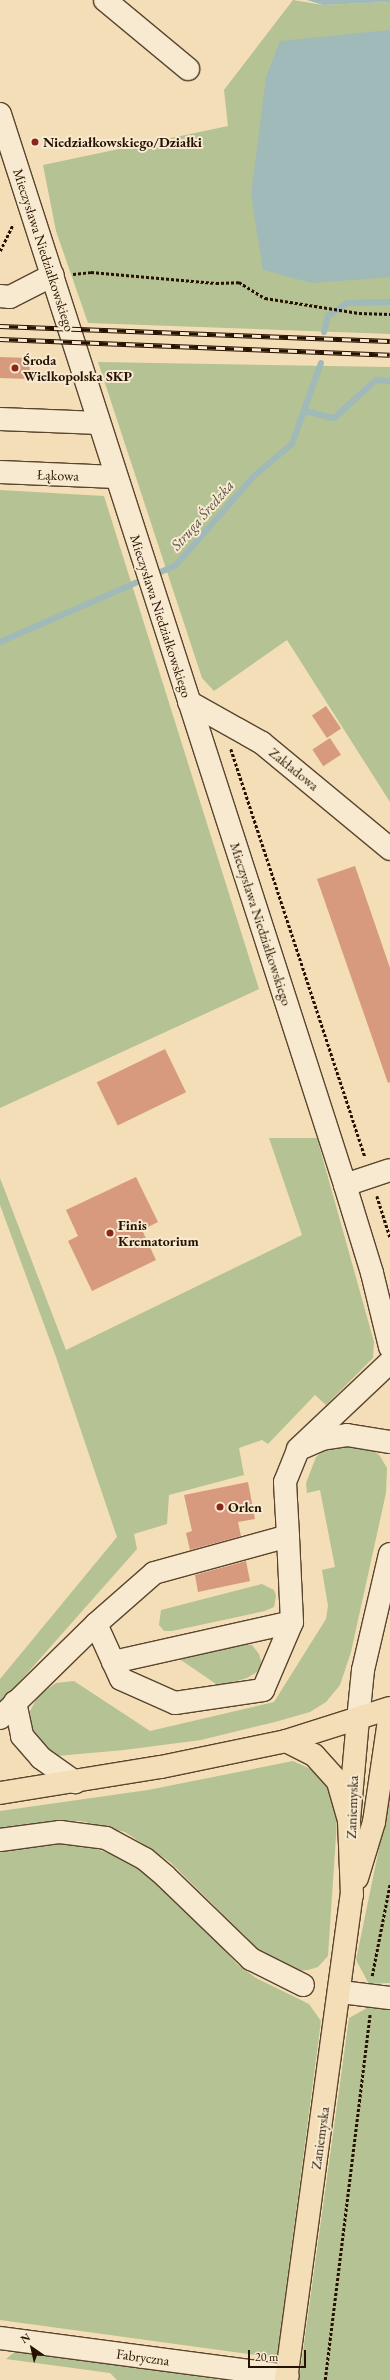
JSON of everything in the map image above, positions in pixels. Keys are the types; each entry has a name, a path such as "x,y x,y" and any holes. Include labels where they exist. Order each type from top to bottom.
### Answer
{"main road":[{"path":"0,1792 75,1782 286,1741 358,1720 390,1708"},
{"name":"Zaniemyska","path":"352,1895 374,1822 390,1714"},
{"name":"Zaniemyska","path":"287,2378 341,1992 352,1895 350,1820 358,1720"},
{"path":"286,1741 314,1755 338,1782 350,1820"}],"street":[{"path":"105,0 188,69"},
{"name":"Mieczysława Niedziałkowskiego","path":"0,114 345,1185 372,1273 390,1348"},
{"path":"0,296 10,297 53,275"},
{"path":"0,419 99,423"},
{"name":"Łąkowa","path":"0,472 116,477"},
{"name":"Zakładowa","path":"189,702 262,743 388,844"},
{"path":"345,1185 381,1173"},
{"path":"96,1624 121,1679 175,1703 263,1690 292,1622 285,1482 298,1449 390,1362"},
{"path":"298,1449 322,1439 347,1435 390,1442"},
{"path":"0,1718 96,1624 154,1573 288,1536"},
{"path":"358,1720 364,1670 390,1554"},
{"path":"113,1662 292,1622"},
{"path":"15,1702 22,1736 41,1758 75,1782"},
{"path":"0,1840 60,1832 106,1838 145,1859 165,1876 250,1959 303,1985"},
{"path":"341,1992 381,1997"},
{"name":"Fabryczna","path":"0,2338 287,2378"}],"path":[{"path":"53,275 91,272 216,283 239,282 265,298 323,306 359,313 390,314"},
{"path":"230,725 232,759 381,1173 390,1237"},
{"path":"325,2380 381,1997 372,1975 390,1883"}],"green space":[{"path":"293,0 323,5 390,2 390,334 88,323 56,231 43,165 228,126 224,90"},
{"path":"98,362 390,367 390,802 287,640 214,691 202,678"},
{"path":"0,490 104,496 259,989 0,1108"},
{"path":"269,1138 317,1138 374,1342 373,1358 326,1405 315,1395 268,1444 262,1440 239,1448 244,1475 169,1495 167,1524 134,1534 137,1549 0,1704 0,1679 117,1537 56,1357 0,1205 0,1178 66,1350 302,1235"},
{"path":"343,1442 370,1447 380,1456 387,1468 386,1493 351,1652 340,1685 326,1702 310,1712 201,1740 124,1750 57,1756 32,1737 30,1711 38,1696 56,1683 74,1681 150,1731 274,1702 326,1619 328,1606 322,1570 335,1567 320,1490 307,1493 306,1483 316,1457 328,1447"},
{"path":"262,1584 274,1590 276,1596 274,1607 265,1611 172,1631 164,1631 159,1625 161,1610"},
{"path":"243,1644 252,1645 259,1654 262,1664 257,1672 247,1678 219,1686 178,1658"},
{"path":"293,1761 317,1772 331,1790 337,1821 328,1956 318,1967 308,1970 295,1971 266,1957 170,1862 125,1832 81,1821 43,1822 0,1830 0,1811 148,1790"},
{"path":"390,1795 390,1983 369,1984 356,1960"},
{"path":"78,1842 124,1859 144,1871 181,1903 237,1964 256,1978 309,2004 321,2021 277,2358 0,2320 0,1850"},
{"path":"381,2007 390,2010 390,2380 299,2380 349,2018 367,2008"},
{"path":"18,2349 221,2380 117,2380 110,2373 6,2359"}],"water":[{"path":"307,0 390,0 390,2 323,5"},
{"path":"390,30 390,277 312,283 263,270 251,195 266,77 280,41"}],"building":[{"name":"Środa Wielkopolska SKP","path":"0,357 30,358 29,379 0,378"},
{"path":"326,706 341,728 327,738 312,716"},
{"path":"330,738 341,755 323,766 312,749"},
{"path":"355,866 390,968 390,1082 388,1083 317,879"},
{"path":"165,1049 186,1092 118,1125 97,1082"},
{"name":"Finis Krematorium","path":"136,1177 158,1222 142,1230 156,1260 92,1291 68,1241 78,1236 66,1210"},
{"name":"Orlen","path":"248,1482 255,1519 238,1522 241,1536 190,1550 186,1533 192,1531 184,1495"},
{"path":"246,1561 250,1581 198,1592 195,1575"}],"waterway":[{"name":"Struga Średzka","path":"324,332 328,316 347,303 390,302"},
{"name":"Struga Średzka","path":"0,642 176,565 254,476 292,444 321,363"},
{"path":"305,411 334,418 376,380 390,381"}],"railway":[{"path":"0,326 390,341"},
{"path":"0,339 390,355"}],"place":[{"name":"Niedziałkowskiego/Działki","path":"35,142"},
{"name":"Środa Wielkopolska SKP","path":"15,368"},
{"name":"Finis Krematorium","path":"110,1233"},
{"name":"Orlen","path":"220,1507"}]}
